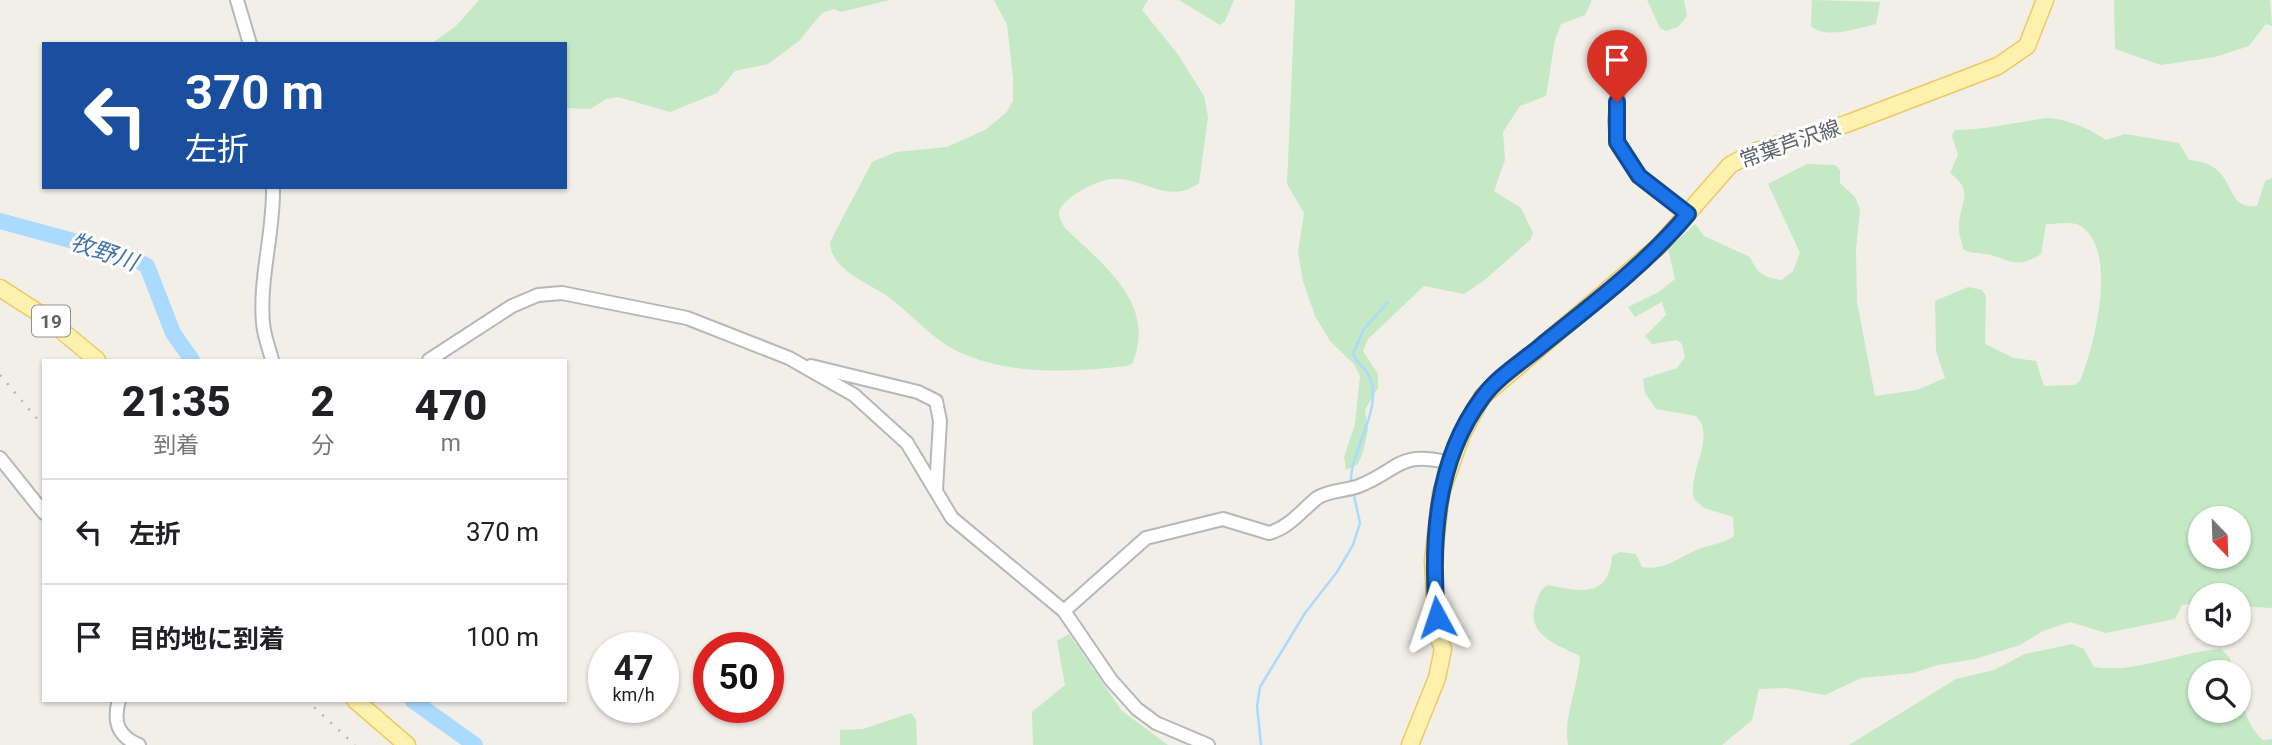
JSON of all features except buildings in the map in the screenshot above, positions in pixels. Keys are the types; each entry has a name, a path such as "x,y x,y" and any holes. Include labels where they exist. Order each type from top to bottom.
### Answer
{"main road":[{"name":"常葉芦沢線","path":"1410,745 1437,678 1443,649 1437,633 1433,540 1441,493 1450,463 1472,413 1492,386 1636,267 1688,214 1718,175 1744,157 1846,124 1982,72 2015,56 2027,46 2045,0"},
{"name":"19","path":"0,288 45,317 96,359"},
{"path":"357,702 407,745"}],"street":[{"path":"237,0 249,42"},
{"path":"1619,83 1615,121 1617,142 1639,176 1688,214"},
{"path":"272,359 263,325 263,293 272,226 273,189"},
{"path":"431,359 512,306 538,295 562,293 687,317 797,363 854,395 907,443 952,518 1063,611 1111,680 1137,709 1156,723 1209,745"},
{"path":"797,363 918,393 936,401 940,421 936,490"},
{"path":"1063,611 1146,538 1223,519 1269,533 1293,521 1319,497 1361,485 1402,461 1426,457 1450,463"},
{"path":"0,458 42,510"},
{"path":"118,702 114,718 120,733 138,745"}],"green space":[{"path":"479,0 890,0 841,12 834,9 822,13 799,41 768,64 735,71 717,93 670,112 618,97 606,99 590,109 567,108 567,42 434,42 456,26"},
{"path":"994,0 1148,0 1142,10 1177,53 1204,96 1208,117 1199,183 1177,192 1122,179 1105,180 1073,196 1061,207 1059,213 1065,228 1110,271 1132,304 1138,323 1138,342 1132,364 1084,370 1040,370 997,365 977,359 957,351 937,338 891,299 841,266 831,251 830,242 872,162 896,152 947,147 985,130 1006,113 1013,101 1013,78 1007,25"},
{"path":"1179,0 1234,0 1225,21 1220,25"},
{"path":"1295,0 1592,0 1585,15 1561,24 1555,40 1546,96 1520,106 1503,132 1505,160 1494,191 1521,208 1533,233 1530,240 1486,279 1464,294 1424,286 1368,339 1363,351 1378,374 1378,388 1365,410 1368,430 1363,452 1358,464 1346,470 1344,457 1355,424 1360,376 1354,364 1330,341 1315,316 1303,281 1298,252 1304,213 1287,184"},
{"path":"1647,0 1684,0 1687,16 1678,27 1666,31 1660,28"},
{"path":"1812,0 1880,2 1876,24 1834,33 1818,30 1811,26"},
{"path":"2114,0 2270,0 2272,26 2266,24 2249,46 2215,57 2161,65 2115,49"},
{"path":"2048,118 2086,128 2106,140 2125,134 2179,143 2189,160 2205,163 2216,169 2238,201 2246,205 2257,206 2265,181 2272,178 2272,608 2251,607 2251,583 2188,583 2188,604 2182,605 2175,619 2106,633 2070,622 2043,631 2020,645 1975,659 1938,665 1913,673 1861,678 1825,695 1786,688 1759,689 1752,720 1722,745 1568,745 1569,711 1580,656 1553,643 1539,631 1534,614 1541,590 1548,585 1591,589 1605,579 1610,570 1612,556 1620,552 1636,554 1642,567 1658,567 1734,536 1733,517 1704,508 1694,499 1694,478 1703,445 1702,425 1696,416 1656,409 1645,393 1643,379 1677,368 1685,357 1682,344 1677,340 1652,344 1645,336 1666,315 1662,302 1635,317 1628,307 1659,292 1675,279 1668,249 1695,224 1704,236 1750,257 1762,274 1782,280 1793,271 1800,253 1768,184 1807,164 1835,165 1840,170 1840,183 1855,197 1860,209 1856,250 1857,302 1875,396 1917,390 1945,378 1936,351 1935,301 1968,287 1982,290 1986,296 1985,344 2014,358 2036,361 2044,386 2074,385 2080,381 2092,346 2100,299 2098,254 2091,237 2076,224 2046,224 2041,254 2021,262 1963,249 1959,229 1964,192 1958,180 1950,173 1958,155 1952,136 1955,130"},
{"path":"1069,634 1122,711 1168,745 1033,745 1032,712 1065,685 1057,641"},
{"path":"2072,644 2084,649 2094,667 2125,668 2221,649 2231,660 2188,660 2188,723 2250,723 2263,740 2272,739 2272,745 1849,745 1956,679 1994,670 2025,654"},
{"path":"911,713 916,720 917,745 840,745 840,730 863,729"}],"waterway":[{"name":"牧野川","path":"0,221 132,257 147,266 173,333 191,359"},
{"path":"1351,485 1355,459 1373,402 1369,376 1353,354 1364,329 1387,303"},
{"path":"1261,745 1257,706 1260,687 1305,613 1337,572 1353,545 1360,523 1353,491"},
{"name":"牧野川","path":"415,702 475,745"}],"railway":[{"path":"0,375 42,425"},
{"path":"308,702 355,745"}],"route":[{"path":"1437,617 1433,540 1441,493 1472,413 1492,386 1636,267 1688,214 1639,176 1617,142 1617,102"}]}
